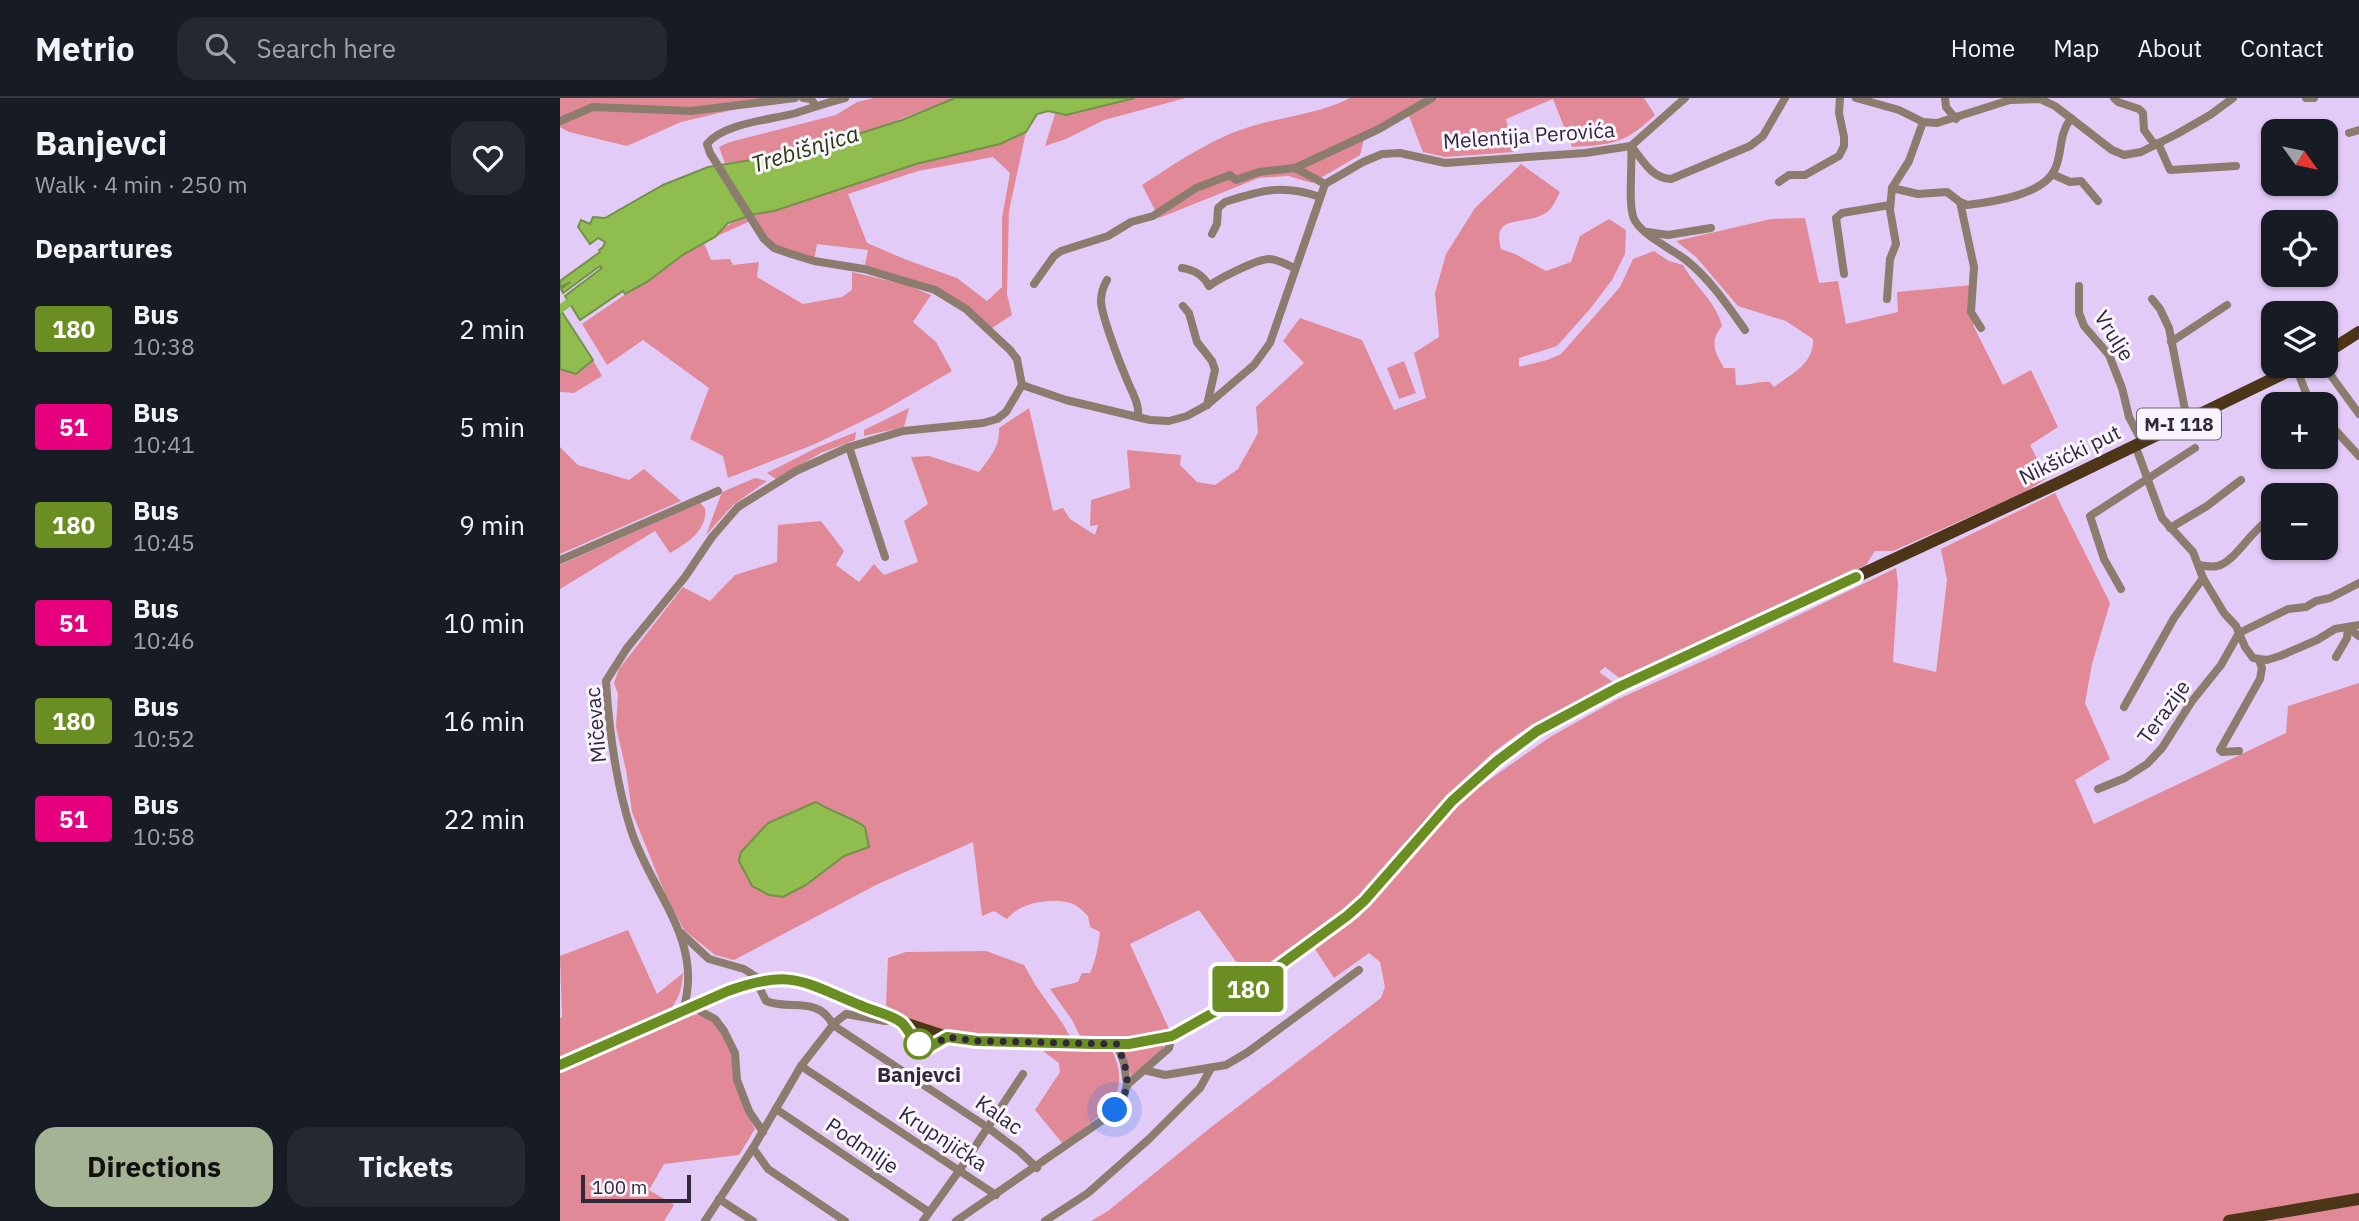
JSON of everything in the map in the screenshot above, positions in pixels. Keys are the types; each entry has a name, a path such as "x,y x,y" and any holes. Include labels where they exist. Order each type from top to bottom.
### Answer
{"main road":[{"path":"2338,345 2359,332"},
{"name":"Nikšićki put","path":"1172,1036 1220,1009 1347,916 1364,901 1452,801 1497,761 1537,731 1619,687 2274,378"},
{"name":"M-I 118","path":"560,1065 687,1009 759,981 783,978 806,982 898,1021 947,1037 977,1041 1117,1044 1154,1041 1172,1036"},
{"path":"2229,1221 2359,1199"}],"street":[{"path":"560,121 593,107 691,111 795,98"},
{"path":"803,98 811,99 816,106"},
{"path":"845,98 720,134 707,144 764,239 774,248 814,261 864,269 909,281 953,299 1010,350 1017,359 1022,386 1066,400 1138,417 1169,421 1187,416 1207,405 1254,365 1270,343 1325,184 1295,168"},
{"path":"1034,284 1060,251 1108,236 1132,222 1153,216 1213,180 1230,175 1236,180 1259,172 1295,168 1379,129 1432,98"},
{"name":"Melentija Perovića","path":"1325,184 1381,154 1400,153 1445,163 1585,153 1631,146 1685,98"},
{"name":"Melentija Perovića","path":"1631,146 1652,172 1661,179 1671,179 1750,146 1763,136 1784,98"},
{"path":"1779,182 1789,175 1805,175 1839,156 1844,137 1839,114 1840,98"},
{"path":"1856,98 1899,110 1923,122 1937,124 2010,100 2040,99 2124,155 2141,152 2157,144 2210,115 2233,98"},
{"path":"1945,98 1947,107 1956,119"},
{"path":"2114,98 2118,102 2139,108 2143,113 2144,130 2157,144 2171,170 2236,166"},
{"path":"2306,98 2314,98"},
{"path":"1892,188 1918,194 1947,192 1968,205 2020,195 2032,190 2052,174 2060,139 2071,118"},
{"path":"1887,299 1891,258 1896,244 1890,205 1892,188 1909,161 1923,122"},
{"path":"2349,134 2359,130"},
{"name":"Melentija Perovića","path":"1631,146 1632,209 1635,221 1662,246 1685,259 1704,276 1745,330"},
{"path":"2052,174 2070,181 2081,181 2098,201"},
{"path":"1212,234 1217,224 1219,208 1225,202 1281,189 1303,190 1320,197"},
{"path":"1960,202 1973,267 1971,312 1981,328"},
{"path":"1844,274 1836,218 1842,213 1890,205"},
{"path":"1648,232 1668,235 1711,228"},
{"path":"1182,268 1204,276 1209,286 1230,272 1265,259 1273,259 1295,268"},
{"path":"1107,280 1102,289 1100,303 1139,411 1138,417"},
{"name":"Vrulje","path":"2079,286 2079,313 2084,326 2113,362 2138,443"},
{"path":"2152,299 2169,328 2187,420"},
{"path":"2171,342 2227,305"},
{"path":"1183,306 1189,313 1198,342 1215,370 1207,405"},
{"path":"2332,378 2359,414"},
{"name":"Mičevac","path":"687,1009 689,974 681,933 650,874 632,832 618,769 606,681 627,648 738,507 796,471 849,447 903,431 983,423 997,419 1006,412 1022,386"},
{"path":"2338,433 2359,456"},
{"path":"2138,443 2157,507 2170,528 2193,552 2203,578 2224,613 2236,626 2253,658 2259,660 2297,649 2335,629 2359,625"},
{"path":"849,447 886,557"},
{"path":"2121,589 2105,559 2091,526 2090,516 2195,448"},
{"path":"2170,528 2207,506 2241,480"},
{"path":"560,560 718,491"},
{"path":"2199,565 2217,566 2227,561 2261,525"},
{"name":"Terazije","path":"2124,707 2174,618 2203,578"},
{"path":"2239,633 2288,609 2306,607 2359,583"},
{"path":"2348,628 2359,636"},
{"path":"2336,657 2347,638 2348,628"},
{"name":"Terazije","path":"2098,789 2125,778 2147,764 2162,748 2192,701 2221,665 2239,633"},
{"path":"2239,751 2220,750 2260,679 2262,668 2259,660"},
{"path":"681,933 709,959 744,969 759,981"},
{"path":"1144,1070 1165,1075 1226,1065 1248,1052 1359,970"},
{"name":"Kalac","path":"759,981 766,1001 775,1004 803,1003 825,1014 833,1025 987,1127 1037,1168"},
{"path":"687,1009 715,1019 724,1031 735,1053 737,1080 749,1111 763,1132"},
{"path":"705,1221 763,1132 801,1066 833,1025 846,1014 898,1021"},
{"path":"1127,1085 1169,1048 1172,1036"},
{"path":"956,1221 1037,1168 1107,1117 1122,1102 1127,1085 1124,1063 1117,1044"},
{"name":"Krupnjička","path":"801,1066 996,1195"},
{"path":"1045,1221 1088,1193 1149,1139 1200,1088 1211,1068"},
{"path":"923,1221 1023,1074"},
{"name":"Podmilje","path":"776,1109 929,1212"},
{"path":"753,1148 768,1168 845,1221"},
{"path":"719,1199 753,1221"}],"shaded area":[{"path":"560,98 783,98 681,122 627,146 569,132 560,127"},
{"path":"874,98 955,98 850,137 785,156 725,163 719,147 836,115 857,102"},
{"path":"955,98 1135,98 1066,115 1048,111 1037,114 1026,132 1000,144 916,164 774,211 728,223 715,237 684,254 647,282 625,294 623,291 580,320 565,296 602,268 600,266 563,293 561,289 570,282 560,287 560,281 600,252 605,242 598,238 590,244 578,227 581,220 590,224 593,217 605,218 663,185 708,167 801,152 902,120"},
{"path":"1135,98 1186,98 1104,120 1045,146 1055,114 1066,115"},
{"path":"1350,98 1644,98 1655,115 1635,132 1618,141 1572,147 1553,99 1506,119 1514,152 1445,157 1423,152 1409,116 1364,139 1360,155 1312,183 1288,176 1259,178 1159,218 1142,185 1181,160 1237,131 1326,108"},
{"path":"1026,132 1009,211 1007,294 1012,315 989,330 953,299 864,269 868,250 817,244 814,261 774,248 755,219 715,237 728,225 749,216 774,211 916,164 1000,144","holes":["993,157 1010,173 1002,218 1002,287 987,301 957,278 867,243 848,194 918,171"]},
{"path":"1521,164 1560,192 1547,212 1505,225 1499,238 1501,249 1546,271 1571,262 1580,236 1609,219 1626,230 1625,254 1612,280 1590,309 1557,346 1519,358 1519,367 1561,354 1620,287 1633,259 1654,251 1669,261 1683,265 1715,309 1722,326 1716,337 1716,352 1724,368 1735,368 1736,385 1770,382 1774,387 1806,361 1813,339 1786,321 1738,306 1696,257 1676,241 1771,219 1805,218 1819,283 1838,281 1846,324 1898,312 1897,292 1972,285 1971,312 1977,322 1973,325 2003,385 2031,370 2058,427 2030,445 2047,478 2025,492 1893,551 1875,551 1866,565 1621,679 1605,667 1599,672 1613,682 1521,732 1495,751 1458,785 1374,883 1355,901 1250,981 1199,910 1130,944 1169,1029 1125,1037 1080,1036 1050,989 1078,982 1082,973 1090,973 1100,932 1090,927 1088,916 1067,902 1039,902 1020,908 1007,919 994,911 982,916 973,842 876,885 734,960 715,955 684,930 664,891 632,812 616,727 618,694 614,683 619,669 683,587 710,601 735,575 777,562 778,525 821,521 844,551 836,565 859,582 874,564 884,575 918,562 904,521 928,504 911,457 929,456 979,472 996,447 999,428 1029,408 1053,511 1063,508 1070,519 1095,535 1098,525 1090,526 1091,500 1130,488 1127,450 1181,455 1180,465 1197,482 1215,485 1238,469 1258,433 1256,407 1304,363 1283,341 1300,318 1362,340 1394,410 1426,398 1414,353 1439,337 1435,293 1446,254 1475,208","holes":["832,813 849,816 844,856 806,885 741,852 768,823"]},
{"path":"699,244 705,245 711,260 730,259 733,265 759,262 757,277 803,304 842,297 852,290 852,272 907,285 931,295 913,322 936,342 952,371 881,412 815,444 728,478 723,456 690,439 709,388 643,340 607,365 582,324"},
{"path":"560,309 593,360 576,374 560,369"},
{"path":"593,360 602,376 574,393 560,392 560,369 576,373"},
{"path":"1404,361 1416,393 1399,399 1387,368"},
{"path":"909,408 904,427 864,436 864,430"},
{"path":"856,432 855,440 821,453 776,479 767,473 818,447"},
{"path":"560,447 578,465 629,480 644,469 681,501 560,554"},
{"path":"755,478 767,481 733,505 706,535 722,492"},
{"path":"2055,493 2110,603 2092,664 2085,703 2110,759 2075,780 2094,824 2286,733 2288,706 2359,683 2359,1221 1091,1221 1108,1211 1210,1128 1381,998 1385,987 1380,962 1369,953 1334,978 1315,949 1359,917 1441,821 1469,794 1550,737 1616,700 1896,568 1898,584 1893,662 1936,672 1947,580 1941,549"},
{"path":"700,503 705,508 705,516 700,529 677,549 670,553 655,531 560,589 560,565"},
{"path":"816,802 865,827 869,847 844,856 806,885 783,897 769,895 752,886 739,861 741,852 768,823"},
{"path":"628,930 657,994 683,973 677,999 668,1012 560,1059 560,956"},
{"path":"986,951 1024,965 1071,1038 961,1036 891,1012 886,1005 888,958 906,952"},
{"path":"687,1013 711,1020 723,1034 755,1129 739,1155 664,1164 649,1190 674,1205 664,1221 560,1221 560,1070"},
{"path":"1162,1042 1164,1048 1131,1076 1123,1050"},
{"path":"1044,1045 1111,1049 1118,1066 1119,1081 1110,1105 1063,1144 1035,1110 1060,1072 1059,1063 1044,1052"}],"waterway":[{"path":"560,309 578,296"}],"bus line":[{"name":"180","path":"560,1065 728,991 756,981 783,978 806,982 901,1022 911,1037 928,1048 947,1037 977,1041 1129,1044 1172,1036 1220,1009 1347,916 1364,901 1452,801 1497,761 1537,731 1619,687 1856,577"}],"place":[{"name":"Banjevci","path":"919,1044"}],"route":[{"path":"919,1044 928,1048 947,1037 977,1041 1117,1044 1127,1075 1127,1085 1125,1096 1115,1110"}],"water label":[{"name":"Trebišnjica","path":"805,149"}]}
